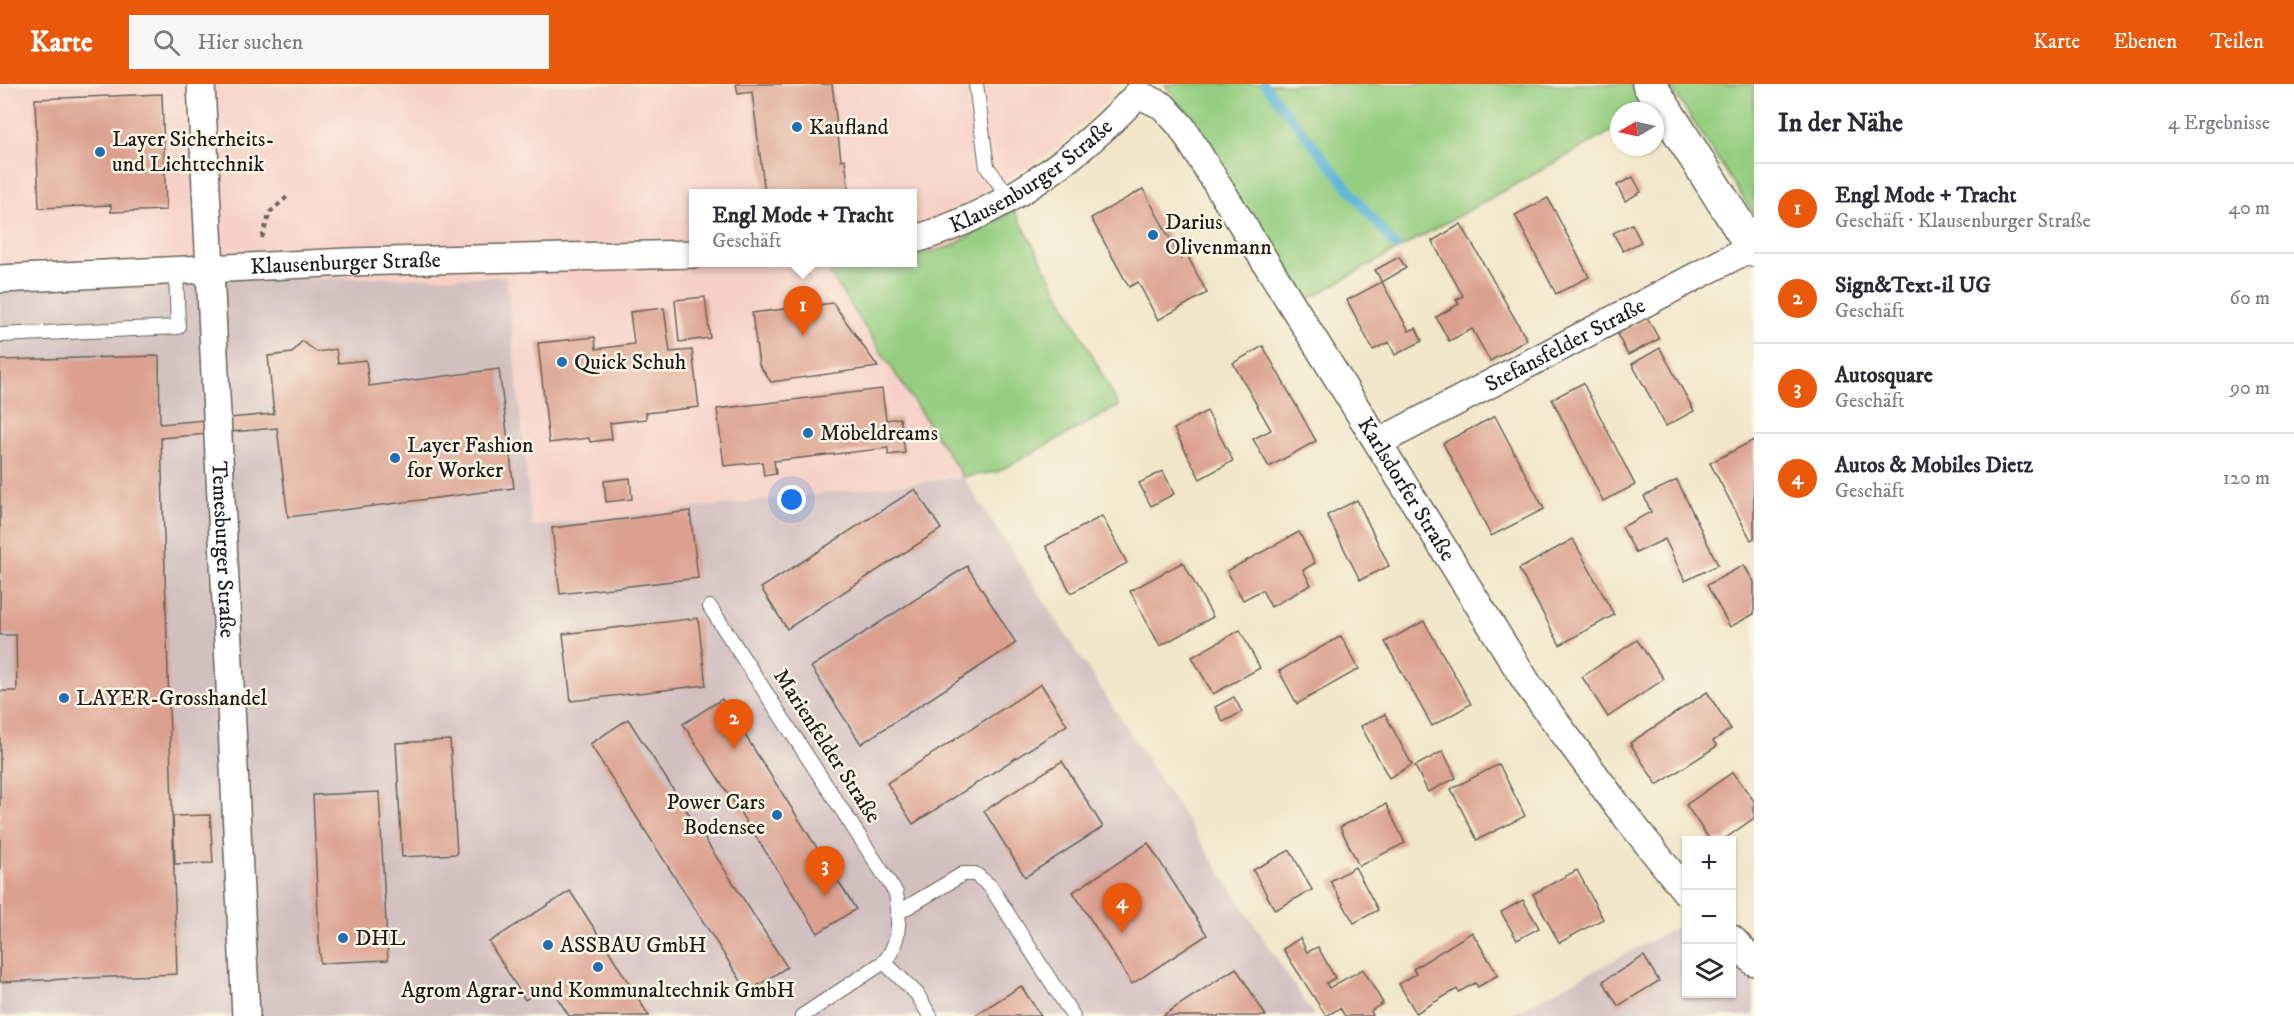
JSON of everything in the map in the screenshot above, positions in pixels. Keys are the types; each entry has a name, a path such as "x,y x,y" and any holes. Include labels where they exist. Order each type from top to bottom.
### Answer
{"street":[{"name":"Temesburger Straße","path":"201,84 210,269 221,640 246,1016"},
{"path":"1649,84 1753,247"},
{"name":"Klausenburger Straße","path":"917,239 947,230 1010,198 1065,160 1111,123 1138,89"},
{"name":"Karlsdorfer Straße","path":"1138,89 1163,106 1180,126 1529,686 1617,805 1684,890"},
{"name":"Stefansfelder Straße","path":"1379,442 1753,247"},
{"name":"Klausenburger Straße","path":"0,279 348,262 689,254"},
{"path":"1736,944 1754,962"}],"lane":[{"path":"976,84 987,167 1010,198"},
{"path":"0,335 178,327 176,271"},
{"name":"Marienfelder Straße","path":"710,607 896,893 899,912 892,953 884,962"},
{"path":"899,912 963,874 975,874 990,886 1073,1016"},
{"path":"802,1016 884,962 916,994 930,1016"}],"path":[{"path":"265,267 262,235 270,212 287,197"}],"shaded area":[{"path":"0,84 1111,84 1108,99 1053,151 998,185 1015,211 1119,406 997,472 532,527 530,511 0,290"},
{"path":"506,277 532,527 963,477 1314,1016 0,1016 0,290 226,279"},
{"path":"1682,924 1682,998 1736,998 1736,955 1754,975 1754,1016 1508,1016"}],"green space":[{"path":"1165,84 1630,84 1643,102 1610,102 1610,132 1303,302"},
{"path":"1669,84 1754,84 1754,215"},
{"path":"1015,211 1119,406 997,472 963,477 829,272 861,267 917,267 917,256 952,246"}],"building":[{"name":"Kaufland","path":"736,84 832,84 841,160 845,159 848,189 764,189 752,92 738,94"},
{"name":"Layer Sicherheits- und Lichttechnik","path":"162,94 166,210 111,212 111,205 39,208 35,99"},
{"path":"1633,177 1641,192 1625,201 1617,185"},
{"path":"1143,189 1181,259 1187,255 1207,293 1158,320 1138,282 1129,287 1091,218"},
{"path":"1548,198 1589,277 1556,294 1515,215"},
{"path":"1461,224 1527,340 1490,361 1472,329 1449,341 1436,317 1459,304 1456,300 1463,296 1432,241"},
{"path":"1632,224 1641,242 1623,251 1613,233"},
{"path":"1399,257 1406,268 1382,282 1375,270"},
{"path":"1382,282 1409,331 1416,328 1422,341 1395,355 1389,342 1373,350 1347,300"},
{"path":"705,297 710,338 679,342 675,300"},
{"path":"833,303 878,367 771,382 759,365 752,313"},
{"path":"664,308 670,352 692,350 699,407 646,413 646,419 610,423 612,439 590,442 589,438 549,443 538,343 595,337 596,349 634,344 630,312"},
{"path":"1647,317 1659,339 1628,355 1617,334"},
{"path":"302,341 317,352 336,349 338,363 366,360 369,386 499,369 514,488 288,517 277,428 161,438 177,974 0,982 0,691 17,691 16,635 0,635 0,360 159,356 160,424 274,414 268,356 292,353"},
{"path":"1263,346 1316,441 1269,467 1253,439 1271,430 1233,363"},
{"path":"1660,348 1694,411 1666,426 1632,364"},
{"path":"1583,383 1635,485 1603,501 1552,399"},
{"path":"882,389 886,420 900,418 905,453 888,455 888,448 774,461 776,474 764,476 762,462 724,466 717,409"},
{"path":"1207,411 1233,461 1200,479 1174,429"},
{"path":"1495,416 1544,509 1491,536 1443,443"},
{"path":"1754,440 1754,538 1751,540 1710,463"},
{"path":"1163,471 1174,494 1151,506 1139,483"},
{"path":"630,478 632,499 606,502 604,481"},
{"path":"1677,480 1718,565 1685,581 1665,539 1636,553 1622,527 1651,512 1644,496"},
{"path":"915,489 941,529 787,629 761,588"},
{"path":"1357,500 1389,566 1360,580 1327,515"},
{"path":"690,511 698,578 560,594 552,528"},
{"path":"1102,516 1127,563 1071,593 1046,546"},
{"path":"1299,532 1315,563 1303,570 1311,585 1271,607 1262,590 1243,600 1227,571"},
{"path":"1573,539 1614,615 1560,645 1519,569"},
{"path":"1183,562 1213,617 1160,646 1130,591"},
{"path":"1744,565 1754,582 1754,614 1730,627 1707,585"},
{"path":"967,566 1016,643 861,744 811,667"},
{"path":"698,618 706,685 571,701 563,634"},
{"path":"1424,621 1471,704 1432,726 1385,642"},
{"path":"1240,630 1260,668 1213,694 1192,657"},
{"path":"1341,636 1359,669 1297,704 1279,671"},
{"path":"1637,640 1664,679 1608,717 1582,677"},
{"path":"1041,684 1067,725 913,824 887,783"},
{"path":"1707,692 1731,729 1713,741 1717,746 1657,785 1630,743"},
{"path":"1234,697 1242,712 1223,722 1215,707"},
{"path":"722,699 856,909 818,933 683,724"},
{"path":"1385,714 1412,765 1389,778 1361,726"},
{"path":"628,719 787,967 748,992 590,744"},
{"path":"450,740 457,854 402,857 396,743"},
{"path":"1443,751 1456,778 1428,792 1415,766"},
{"path":"1062,761 1103,827 1025,877 984,811"},
{"path":"1499,764 1525,816 1477,840 1451,789"},
{"path":"1733,772 1754,801 1754,818 1729,836 1707,836 1686,805"},
{"path":"379,792 388,960 320,963 313,795"},
{"path":"1386,804 1405,843 1359,866 1340,827"},
{"path":"210,815 213,863 175,864 173,816"},
{"path":"1148,843 1207,935 1132,984 1073,892"},
{"path":"1290,850 1312,890 1275,910 1253,870"},
{"path":"1355,867 1378,910 1354,923 1330,881"},
{"path":"1577,870 1603,919 1559,943 1533,894"},
{"name":"ASSBAU GmbH","path":"570,891 649,1016 569,1016 549,985 525,1000 489,942"},
{"path":"1523,900 1539,928 1517,940 1501,912"},
{"path":"1472,932 1498,975 1478,987 1475,983 1459,992 1457,989 1416,1013 1399,984 1416,974 1413,969"},
{"path":"1300,938 1307,952 1318,947 1335,978 1326,983 1329,988 1363,969 1383,1003 1371,1011 1373,1016 1345,1016 1340,1008 1326,1016 1283,949"},
{"path":"1644,956 1659,981 1618,1006 1603,981"},
{"path":"1236,968 1266,1016 1162,1016"},
{"path":"1021,986 1041,1016 974,1016"}],"waterway":[{"path":"1264,84 1396,247"}],"place":[{"name":"Kaufland","path":"797,127"},
{"name":"Layer Sicherheits- und Lichttechnik","path":"100,152"},
{"name":"Darius Olivenmann","path":"1153,235"},
{"name":"Engl Mode + Tracht","path":"803,336"},
{"name":"Quick Schuh","path":"562,362"},
{"name":"Möbeldreams","path":"808,433"},
{"name":"Layer Fashion for Worker","path":"395,458"},
{"name":"LAYER-Grosshandel","path":"64,698"},
{"name":"Sign&Text-il UG","path":"734,749"},
{"name":"Power Cars Bodensee","path":"777,815"},
{"name":"Autosquare","path":"825,896"},
{"name":"Autos & Mobiles Dietz","path":"1122,933"},
{"name":"DHL","path":"343,938"},
{"name":"ASSBAU GmbH","path":"548,945"},
{"name":"Agrom Agrar- und Kommunaltechnik GmbH","path":"598,967"}]}
